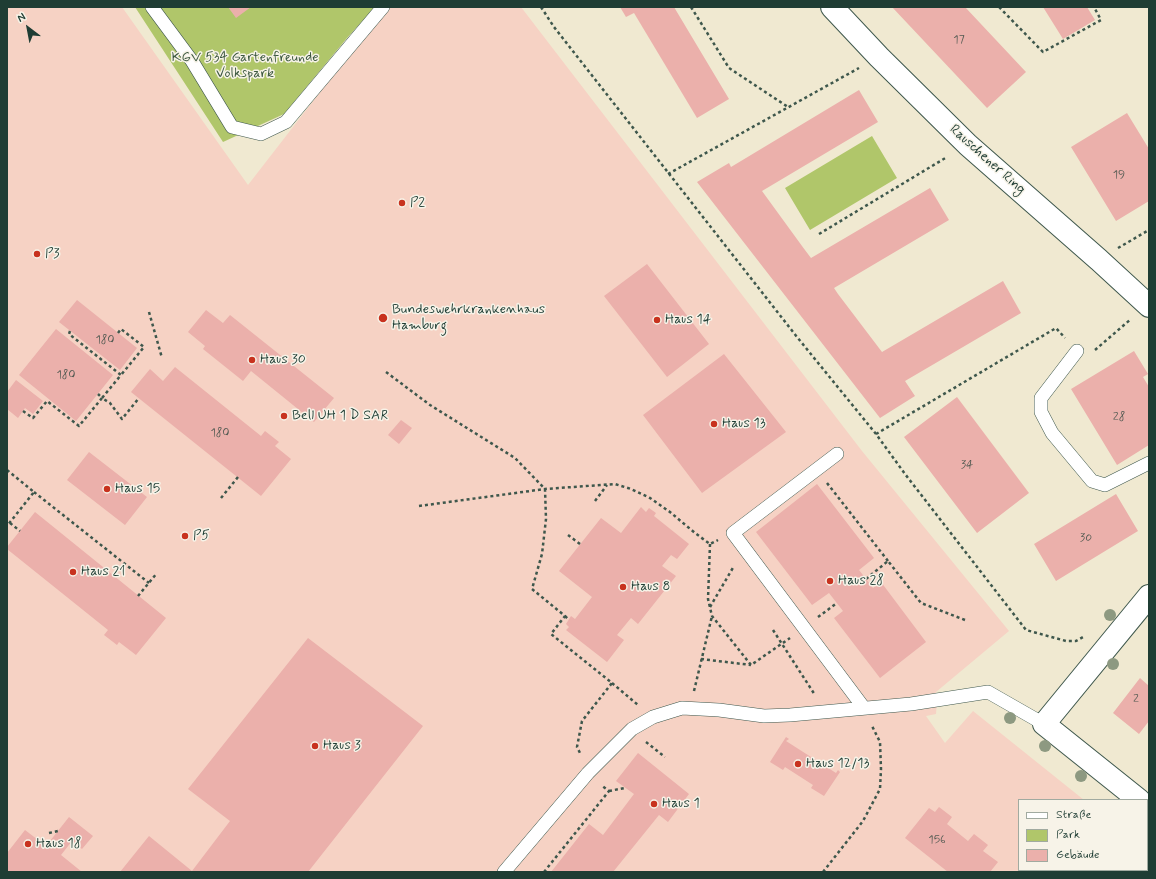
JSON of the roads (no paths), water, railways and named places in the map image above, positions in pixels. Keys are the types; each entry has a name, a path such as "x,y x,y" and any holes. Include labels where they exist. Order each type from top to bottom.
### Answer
{"street":[{"name":"Rauschener Ring","path":"832,7 879,57 968,145 1148,305"},
{"path":"1138,799 1044,724 1149,596"}],"lane":[{"path":"152,7 192,61 232,127 261,134 286,122 383,7"},
{"path":"1077,351 1041,398 1041,412 1052,433 1092,481 1105,485 1149,463"},
{"path":"837,454 733,533 864,708"},
{"path":"504,872 588,773 631,731 653,717 682,708 720,710 764,716 790,715 911,704 988,692 1044,724"}],"place":[{"name":"P2","path":"402,203"},
{"name":"P3","path":"37,254"},
{"name":"Bundeswehrkrankenhaus Hamburg","path":"383,318"},
{"name":"Haus 14","path":"657,320"},
{"name":"Haus 30","path":"252,360"},
{"name":"Bell UH 1 D SAR","path":"284,416"},
{"name":"Haus 13","path":"714,424"},
{"name":"Haus 15","path":"107,489"},
{"name":"P5","path":"185,536"},
{"name":"Haus 21","path":"73,572"},
{"name":"Haus 28","path":"830,581"},
{"name":"Haus 8","path":"623,587"},
{"name":"Haus 3","path":"315,746"},
{"name":"Haus 12/13","path":"798,764"},
{"name":"Haus 1","path":"654,804"},
{"name":"Haus 18","path":"28,844"}],"park label":[{"name":"KGV 534 Gartenfreunde Volkspark","path":"245,66"}]}
